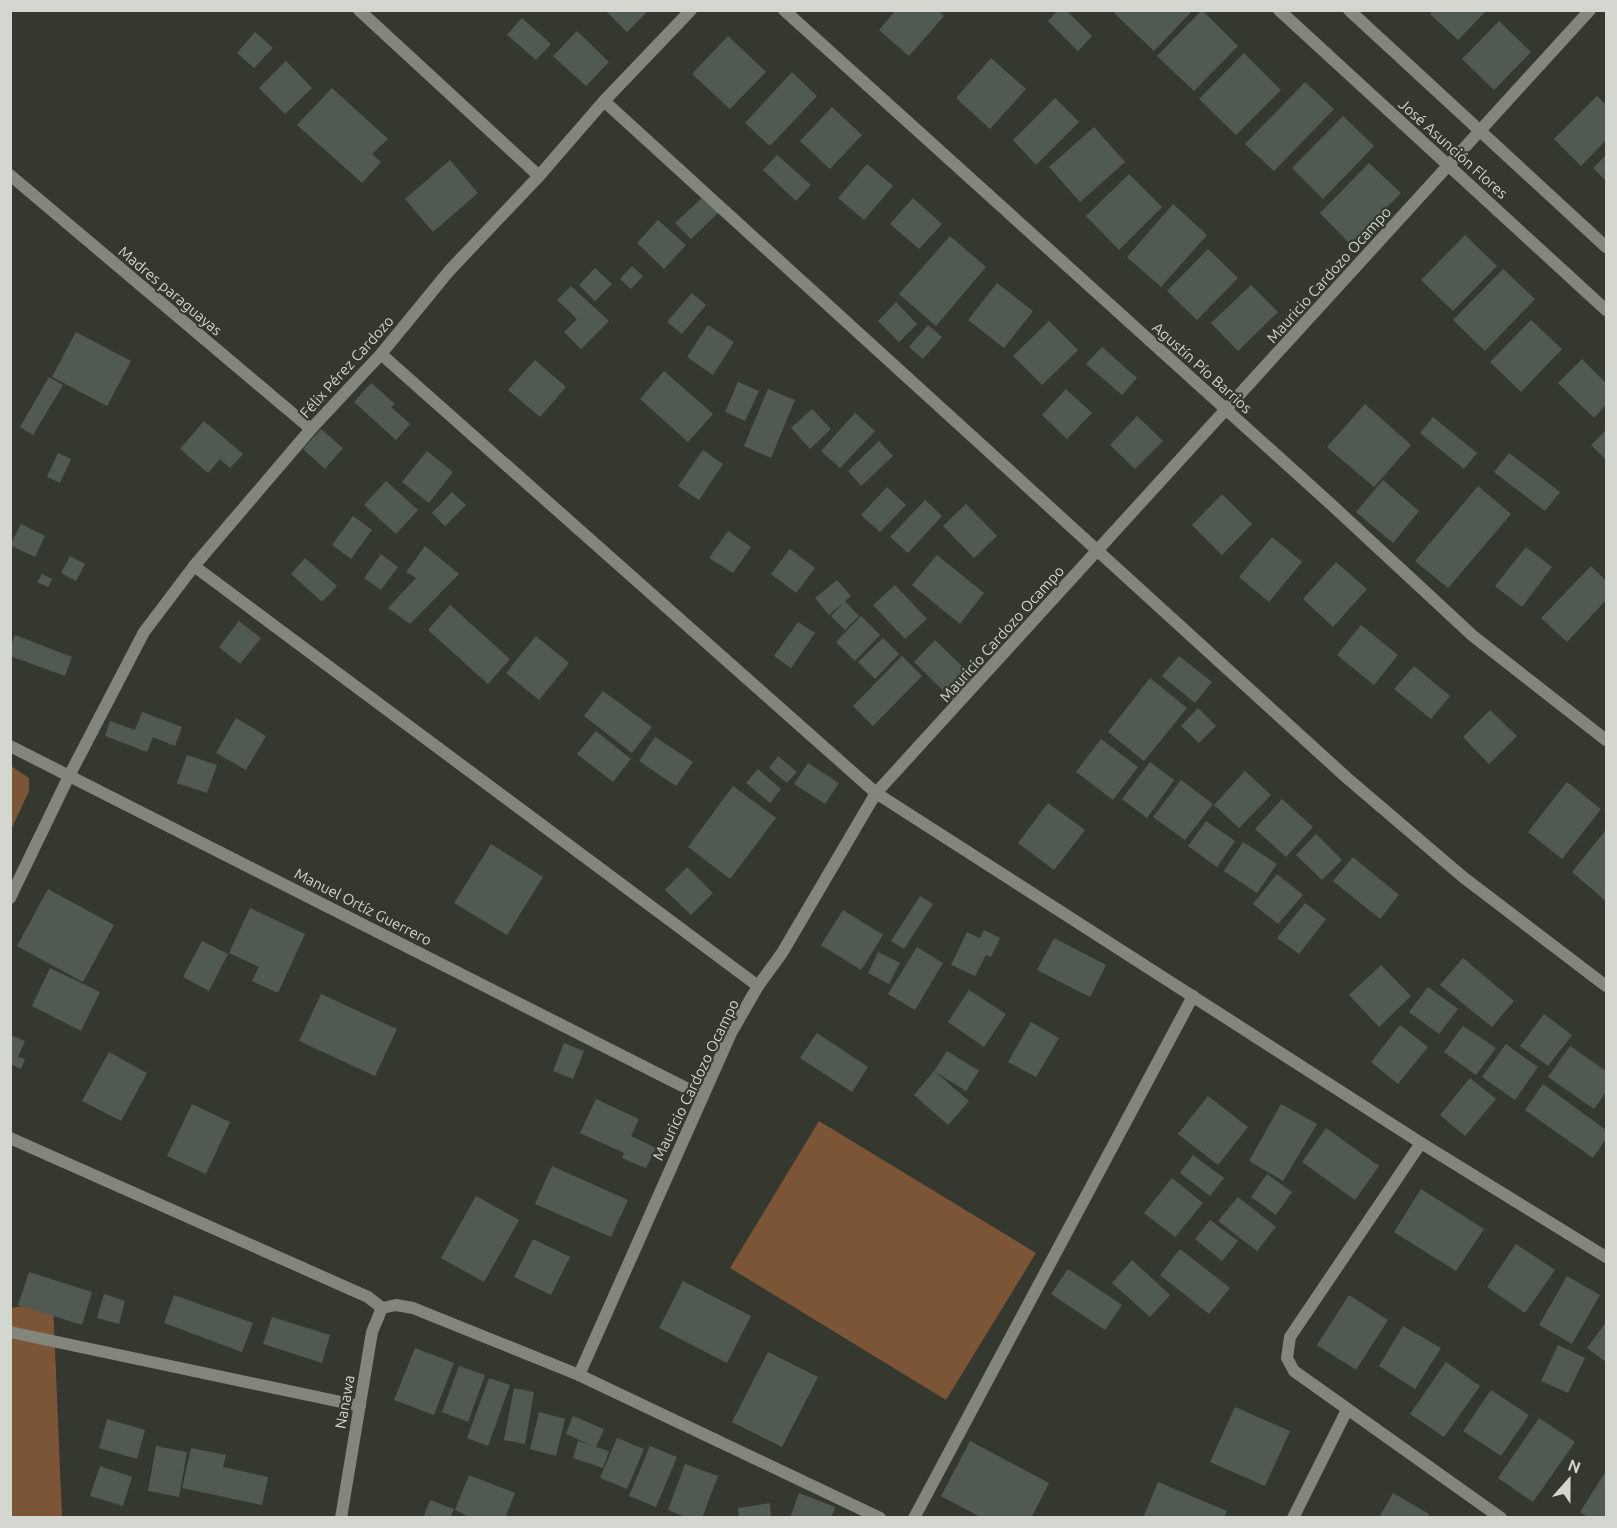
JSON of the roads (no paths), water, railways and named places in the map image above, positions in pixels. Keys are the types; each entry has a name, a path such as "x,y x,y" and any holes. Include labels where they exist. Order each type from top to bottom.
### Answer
{"street":[{"path":"359,10 539,177"},
{"name":"Félix Pérez Cardozo","path":"10,898 69,776 144,632 194,566 311,429 381,354 449,271 539,177 604,101 692,10"},
{"name":"Agustín Pío Barrios","path":"784,10 1473,636 1606,740"},
{"name":"José Asunción Flores","path":"1279,10 1606,310"},
{"name":"José Asunción Flores","path":"1349,10 1606,247"},
{"name":"Mauricio Cardozo Ocampo","path":"579,1375 731,1033 758,986 782,953 876,794 1590,10"},
{"path":"604,101 1347,778 1463,877 1606,986"},
{"name":"Madres paraguayas","path":"10,175 311,429"},
{"path":"381,354 876,794 1421,1143 1606,1257"},
{"path":"194,566 758,986"},
{"name":"Manuel Ortíz Guerrero","path":"10,746 702,1096"},
{"path":"914,1518 1193,996"},
{"path":"10,1138 368,1297 382,1308 396,1305 412,1308 579,1375 880,1518"},
{"path":"1421,1143 1290,1337 1287,1358 1294,1371 1501,1518"},
{"name":"Nanawa","path":"340,1518 372,1332 382,1308"},
{"path":"10,1332 360,1406"},
{"path":"1293,1518 1347,1410"}]}
